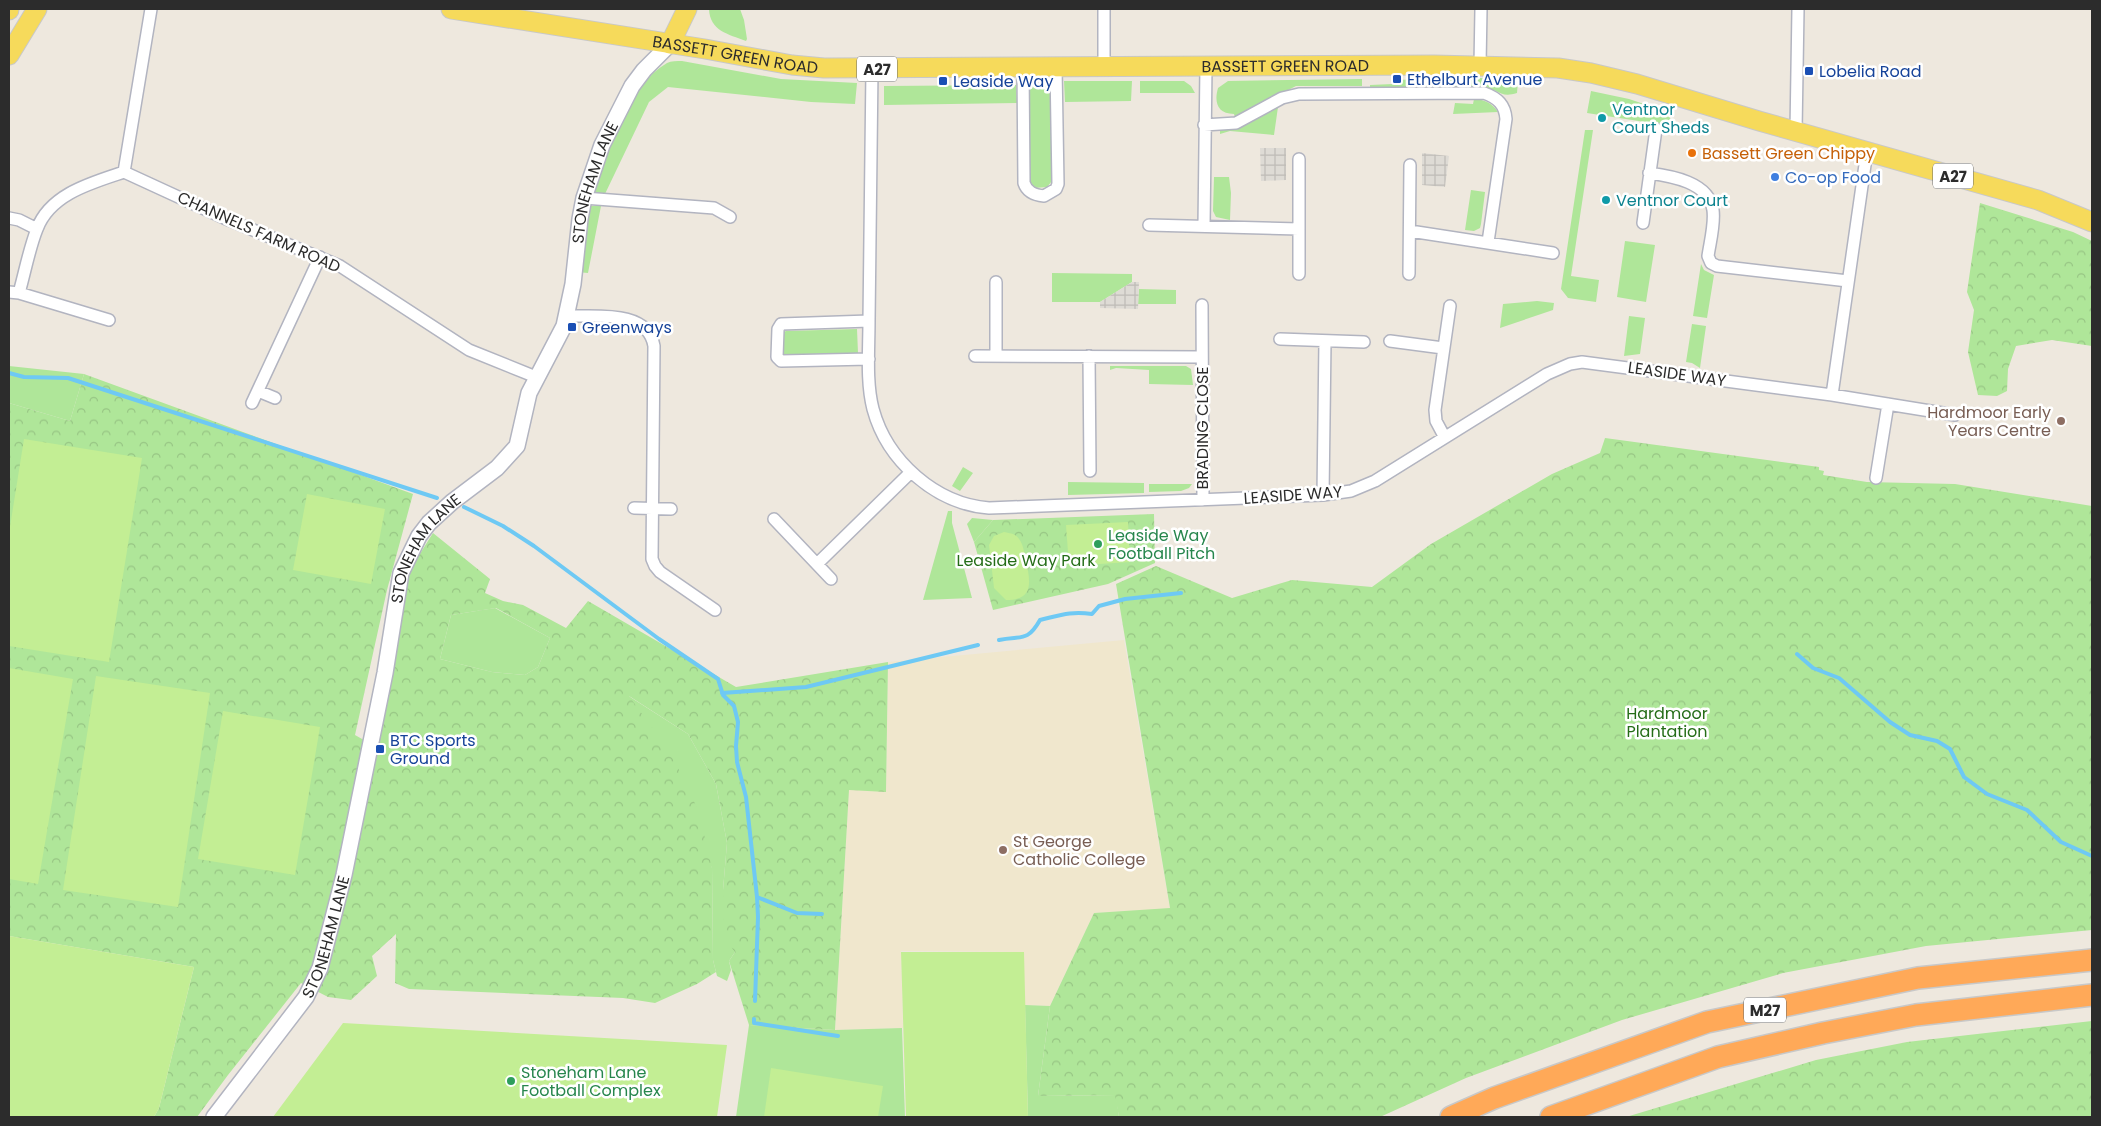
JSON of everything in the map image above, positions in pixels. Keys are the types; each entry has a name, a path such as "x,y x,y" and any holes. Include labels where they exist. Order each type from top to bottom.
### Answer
{"highway":[{"name":"M27","path":"1451,1117 1494,1098 1707,1022 1918,978 2092,960"},
{"name":"M27","path":"1551,1117 1718,1057 1916,1015 2092,995"}],"main road":[{"path":"9,55 37,9"},
{"name":"BASSETT GREEN ROAD","path":"451,9 670,44 792,66 872,69 1539,66 1591,73 1636,84 2038,200 2092,222"},
{"name":"STONEHAM LANE","path":"670,44 687,9"}],"street":[{"path":"108,320 14,292 37,228 46,213 61,198 89,184 124,172 150,9"},
{"path":"1104,9 1104,67"},
{"path":"1480,65 1481,9"},
{"path":"1796,131 1798,9"},
{"name":"STONEHAM LANE","path":"214,1117 306,997 320,968 344,875 385,673 397,588 408,556 429,522 509,457 517,446 529,393 536,377 558,340 567,316 584,198 602,144 632,86 644,70 670,44"},
{"path":"1204,226 1206,66"},
{"path":"1023,68 1024,183 1026,189 1031,193 1044,196 1056,189 1058,184 1056,68"},
{"name":"LEASIDE WAY","path":"872,69 869,359 873,408 878,424 894,453 911,472 944,495 982,508 1323,495 1351,492 1368,485 1444,436 1547,374 1570,364 1582,362 1832,395 1955,415"},
{"path":"1204,125 1236,123 1282,98 1299,94 1484,93 1492,96 1503,105 1506,119 1488,242"},
{"path":"1643,224 1656,128"},
{"path":"1832,395 1866,151"},
{"path":"1298,274 1300,229 1299,159"},
{"path":"1409,274 1410,165"},
{"name":"CHANNELS FARM ROAD","path":"124,172 224,218 340,266 469,350 536,377"},
{"path":"1649,173 1681,180 1699,188 1712,204 1713,212 1708,256 1711,263 1717,266 1848,281"},
{"path":"584,198 714,208 730,218"},
{"path":"9,218 37,228"},
{"path":"1149,225 1300,229"},
{"path":"1410,231 1553,253"},
{"path":"252,403 320,257"},
{"path":"996,282 996,356"},
{"name":"BRADING CLOSE","path":"1202,305 1202,500"},
{"path":"1444,436 1436,421 1435,410 1450,306"},
{"path":"567,316 626,319 636,321 649,331 653,339 652,559 660,572 715,610"},
{"path":"869,321 781,324 778,329 777,357 781,361 869,359"},
{"path":"1280,340 1364,342"},
{"path":"1323,495 1325,341"},
{"path":"1390,341 1443,348"},
{"name":"BRADING CLOSE","path":"975,356 1202,357"},
{"path":"1089,356 1090,471"},
{"path":"258,391 275,398"},
{"path":"1876,478 1888,404"},
{"path":"817,564 911,472"},
{"path":"634,508 671,509"},
{"path":"774,519 832,579"}],"shaded area":[{"path":"1260,148 1286,148 1286,180 1261,181"},
{"path":"1422,153 1449,156 1445,187 1422,185"},
{"path":"1132,282 1139,282 1138,309 1100,308 1100,302"},
{"name":"St George Catholic College","path":"1124,640 1170,909 1094,913 1050,1006 1025,1005 1023,952 901,951 903,1028 835,1030 849,789 886,791 888,662"}],"green space":[{"path":"709,9 740,9 744,20 746,41 727,34 716,27 710,16"},
{"path":"682,61 781,79 857,83 855,104 811,102 668,87 649,102 604,196 589,195 610,141 629,104 653,73 667,63"},
{"path":"1501,78 1518,81 1517,93 1505,94 1494,90 1370,88 1370,85 1393,84 1393,80"},
{"path":"1362,79 1362,86 1296,86 1235,117 1234,114 1220,109 1216,98 1218,88 1228,81"},
{"path":"1064,81 1132,81 1131,101 1065,102"},
{"path":"1140,81 1184,81 1191,86 1195,93 1140,93"},
{"path":"1028,84 1052,84 1052,181 1047,187 1034,188 1028,180"},
{"path":"1016,85 1017,103 884,105 884,86"},
{"path":"1591,91 1629,99 1668,112 1671,126 1587,113"},
{"path":"1474,99 1487,102 1498,112 1453,114 1455,103 1473,104"},
{"path":"1278,107 1274,135 1230,131 1220,134 1220,129 1237,129"},
{"path":"1585,130 1593,130 1571,276 1599,280 1596,302 1568,298 1561,289"},
{"path":"1214,177 1229,177 1231,193 1230,220 1216,217 1213,211"},
{"path":"1471,190 1485,192 1480,228 1474,231 1465,230"},
{"path":"1980,203 2073,232 2092,241 2092,346 2052,340 2016,346 2008,369 2007,391 1997,396 1978,395 1968,352 1974,310 1967,292"},
{"path":"589,206 601,206 588,273 577,272"},
{"path":"1625,241 1655,245 1646,302 1617,297"},
{"path":"1701,264 1704,270 1714,275 1707,318 1693,316"},
{"path":"1052,273 1132,274 1132,282 1100,302 1052,302"},
{"path":"1139,289 1176,290 1176,304 1138,304"},
{"path":"1537,301 1554,303 1553,310 1500,328 1503,304"},
{"path":"1629,316 1645,318 1640,354 1624,356"},
{"path":"1692,324 1706,326 1700,368 1686,362"},
{"path":"857,329 858,353 784,355 782,351 784,332 786,331"},
{"path":"9,366 84,374 70,421 9,403"},
{"path":"1110,366 1186,366 1191,369 1193,385 1149,384 1149,370 1116,368 1110,370"},
{"path":"84,374 413,494 387,590 355,735 378,748 390,687 404,579 433,533 490,579 485,593 503,601 523,605 566,628 588,601 736,687 888,662 886,792 849,790 835,1030 749,1025 729,961 735,952 723,937 723,890 727,843 716,784 688,734 629,696 672,755 699,812 712,868 713,960 716,972 697,984 655,1003 623,998 409,989 395,983 396,934 372,956 377,976 351,1000 328,997 301,983 197,1117 154,1117 159,1108 194,967 9,936 9,403 70,421","holes":["496,608 550,638 538,667 525,675 492,672 440,659 451,615"]},
{"name":"Hardmoor Plantation","path":"1605,438 1819,467 1819,470 1824,471 1823,475 1867,482 1955,484 2092,506 2092,930 1926,946 1783,973 1622,1020 1466,1078 1380,1117 1119,1117 1115,1095 1038,1096 1050,1006 1094,913 1170,908 1116,584 1156,566 1232,598 1292,580 1372,587 1431,544 1552,474 1600,453"},
{"path":"24,439 142,458 109,662 9,646 9,533"},
{"path":"963,467 973,473 960,491 952,486"},
{"path":"1068,482 1144,483 1144,493 1068,495"},
{"path":"1149,484 1192,484 1189,488 1181,491 1149,492"},
{"path":"307,494 385,509 371,584 293,570"},
{"path":"948,511 952,511 952,523 972,598 923,600"},
{"name":"Leaside Way Park","path":"1154,514 1155,563 1108,584 993,610 974,542 993,520"},
{"path":"972,518 993,520 974,542 967,524"},
{"name":"Leaside Way Football Pitch","path":"1128,522 1130,562 1069,566 1066,525"},
{"path":"1004,532 1014,534 1020,540 1024,550 1029,582 1026,593 1022,597 1006,600 994,588 989,545 994,536"},
{"path":"495,608 550,638 538,667 525,675 492,672 440,659 451,615"},
{"path":"9,668 73,679 38,884 9,879"},
{"path":"96,676 210,693 178,907 63,890"},
{"path":"627,695 688,734 716,784 727,843 723,890 735,952 729,961 731,970 727,981 717,976 713,960 712,868"},
{"path":"223,711 320,727 295,875 198,859"},
{"path":"9,936 194,967 159,1108 154,1117 9,1117"},
{"path":"901,952 1024,952 1028,1117 906,1117"},
{"path":"1025,1005 1050,1006 1038,1096 1116,1095 1119,1117 1028,1117"},
{"path":"2092,1021 2092,1117 1626,1117 1816,1060 1907,1042"},
{"name":"Stoneham Lane Football Complex","path":"343,1023 727,1045 717,1117 273,1117"},
{"path":"749,1025 835,1030 902,1028 905,1117 736,1117"},
{"path":"771,1068 883,1086 878,1117 764,1117"}],"waterway":[{"path":"9,373 24,377 68,378 437,498"},
{"path":"464,507 503,526 534,546 659,639 718,679 723,695 734,706 738,722 737,762 746,797 757,897 755,1001"},
{"path":"999,640 1023,637 1031,632 1040,620 1072,613 1092,614 1099,606 1125,599 1181,593"},
{"path":"722,693 806,687 978,645"},
{"path":"1797,654 1813,668 1839,678 1890,722 1910,735 1937,741 1950,749 1964,777 1987,794 2027,810 2061,842 2092,856"},
{"path":"757,897 797,913 822,914"},
{"path":"754,1019 754,1023 838,1036"}],"place":[{"name":"Lobelia Road","path":"1809,71"},
{"name":"Ethelburt Avenue","path":"1397,79"},
{"name":"Leaside Way","path":"943,81"},
{"name":"Ventnor Court Sheds","path":"1602,118"},
{"name":"Bassett Green Chippy","path":"1692,153"},
{"name":"Co-op Food","path":"1775,177"},
{"name":"Ventnor Court","path":"1606,200"},
{"name":"Greenways","path":"572,327"},
{"name":"Hardmoor Early Years Centre","path":"2061,421"},
{"name":"Leaside Way Football Pitch","path":"1098,544"},
{"name":"BTC Sports Ground","path":"380,749"},
{"name":"St George Catholic College","path":"1003,850"},
{"name":"Stoneham Lane Football Complex","path":"511,1081"}]}
